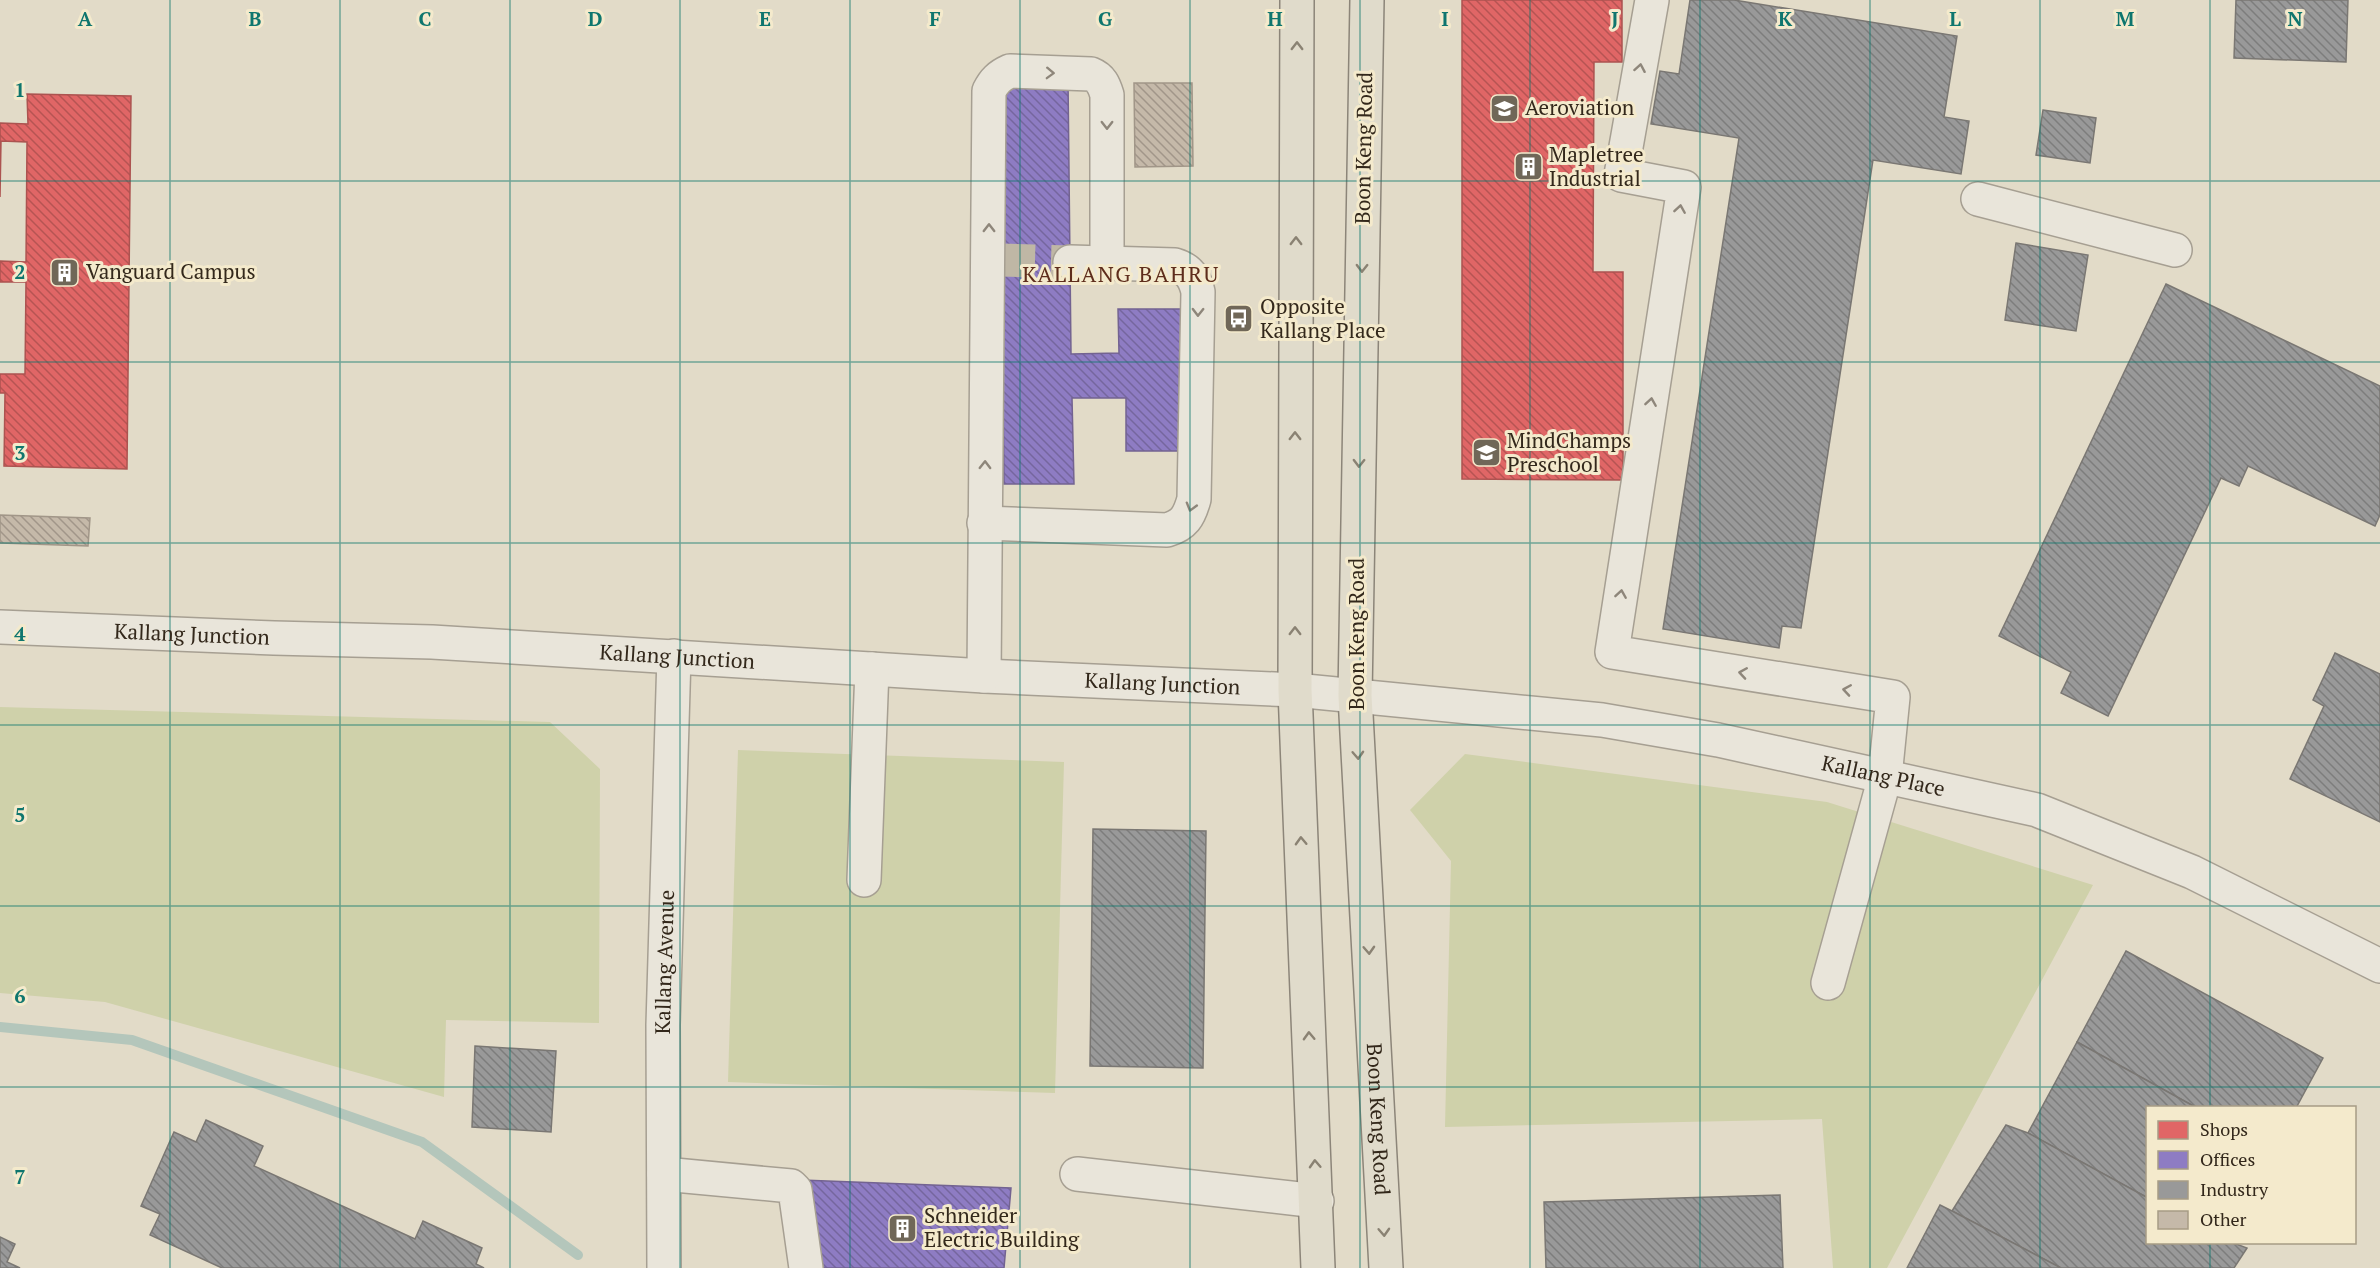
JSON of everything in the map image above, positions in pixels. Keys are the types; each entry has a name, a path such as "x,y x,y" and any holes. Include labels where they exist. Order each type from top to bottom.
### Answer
{"main road":[{"path":"1297,0 1295,690 1318,1268"},
{"name":"Boon Keng Road","path":"1367,0 1355,696 1386,1268"}],"street":[{"path":"1652,0 1621,175 1684,187 1612,652 1893,698 1885,777 1828,982"},
{"path":"984,676 984,523 995,261 989,91 998,78 1010,71 1090,74 1097,76 1105,88 1107,96 1107,263"},
{"path":"1978,199 2175,250"},
{"path":"984,523 1167,531 1186,521 1191,512 1194,499 1198,292 1196,282 1184,267 1175,265 1070,262"},
{"name":"Kallang Junction","path":"0,627 432,642 984,676 1295,690 1355,696"},
{"name":"Kallang Avenue","path":"664,1268 663,1025 674,656"},
{"path":"864,880 872,669"},
{"name":"Kallang Place","path":"1355,696 1602,720 1718,740 2037,810 2192,872 2380,966"},
{"path":"664,1174 791,1185 795,1190 806,1268"},
{"path":"1077,1174 1317,1201"}],"green space":[{"path":"0,707 550,722 600,769 599,1023 446,1020 444,1097 105,1002 0,993"},
{"path":"738,750 1064,762 1055,1093 728,1082"},
{"path":"1465,754 1827,802 2093,885 1887,1268 1833,1268 1822,1119 1445,1127 1451,861 1410,810"}],"building: Shops":[{"name":"Mapletree Industrial","path":"1462,0 1622,0 1622,62 1594,62 1593,272 1623,272 1623,480 1462,479"},
{"name":"Vanguard Campus","path":"27,94 131,96 127,469 4,466 5,393 0,393 0,374 25,374 26,282 0,282 0,261 26,262 27,142 1,141 0,197 0,123 28,124"}],"building: Offices":[{"path":"1068,79 1071,354 1119,353 1118,309 1189,309 1190,451 1126,451 1126,398 1072,398 1074,484 1004,484 1000,80"},
{"name":"Schneider Electric Building","path":"801,1180 1011,1188 1004,1268 798,1268"}],"building: Industry":[{"path":"1690,0 1734,0 1957,36 1944,117 1969,121 1961,174 1873,160 1801,628 1782,626 1779,648 1663,629 1739,138 1651,124 1660,71 1679,74"},
{"path":"2236,0 2348,0 2346,62 2234,58"},
{"path":"2043,110 2096,118 2090,163 2036,155"},
{"path":"2016,243 2088,255 2076,331 2005,320"},
{"path":"2166,284 2380,386 2380,515 2375,526 2248,466 2239,486 2221,478 2108,716 2061,693 2071,672 1999,636"},
{"path":"2335,653 2380,674 2380,822 2290,779 2324,706 2313,700"},
{"path":"1093,829 1206,831 1203,1068 1090,1066"},
{"path":"2126,951 2323,1058 2297,1106 2193,1106 2077,1042"},
{"path":"2077,1042 2193,1106 2146,1106 2146,1197 2028,1133"},
{"path":"475,1046 556,1051 551,1132 472,1127"},
{"path":"206,1120 263,1146 254,1166 415,1239 423,1221 482,1248 476,1264 484,1268 222,1268 150,1235 160,1214 141,1206 174,1132 196,1142"},
{"path":"2006,1125 2028,1133 2146,1197 2146,1244 2236,1244 2247,1248 2234,1268 2061,1268 1952,1211"},
{"path":"1780,1195 1783,1268 1546,1268 1544,1202"},
{"path":"1940,1205 1952,1211 2061,1268 1907,1268"},
{"path":"0,1237 15,1244 7,1262 20,1268 0,1268"}],"building: Other":[{"path":"1134,83 1192,83 1193,166 1135,167"},
{"path":"0,515 90,518 88,546 0,543"}],"waterway":[{"path":"0,1027 132,1040 422,1142 578,1255"}],"tunnel":[{"path":"1002,260 1070,262"}],"place":[{"name":"Aeroviation","path":"1504,108"},
{"name":"Mapletree Industrial","path":"1528,167"},
{"name":"Vanguard Campus","path":"65,272"},
{"name":"Opposite Kallang Place","path":"1239,319"},
{"name":"MindChamps Preschool","path":"1486,453"},
{"name":"Schneider Electric Building","path":"903,1228"}],"district":[{"name":"KALLANG BAHRU","path":"1121,274"}]}
